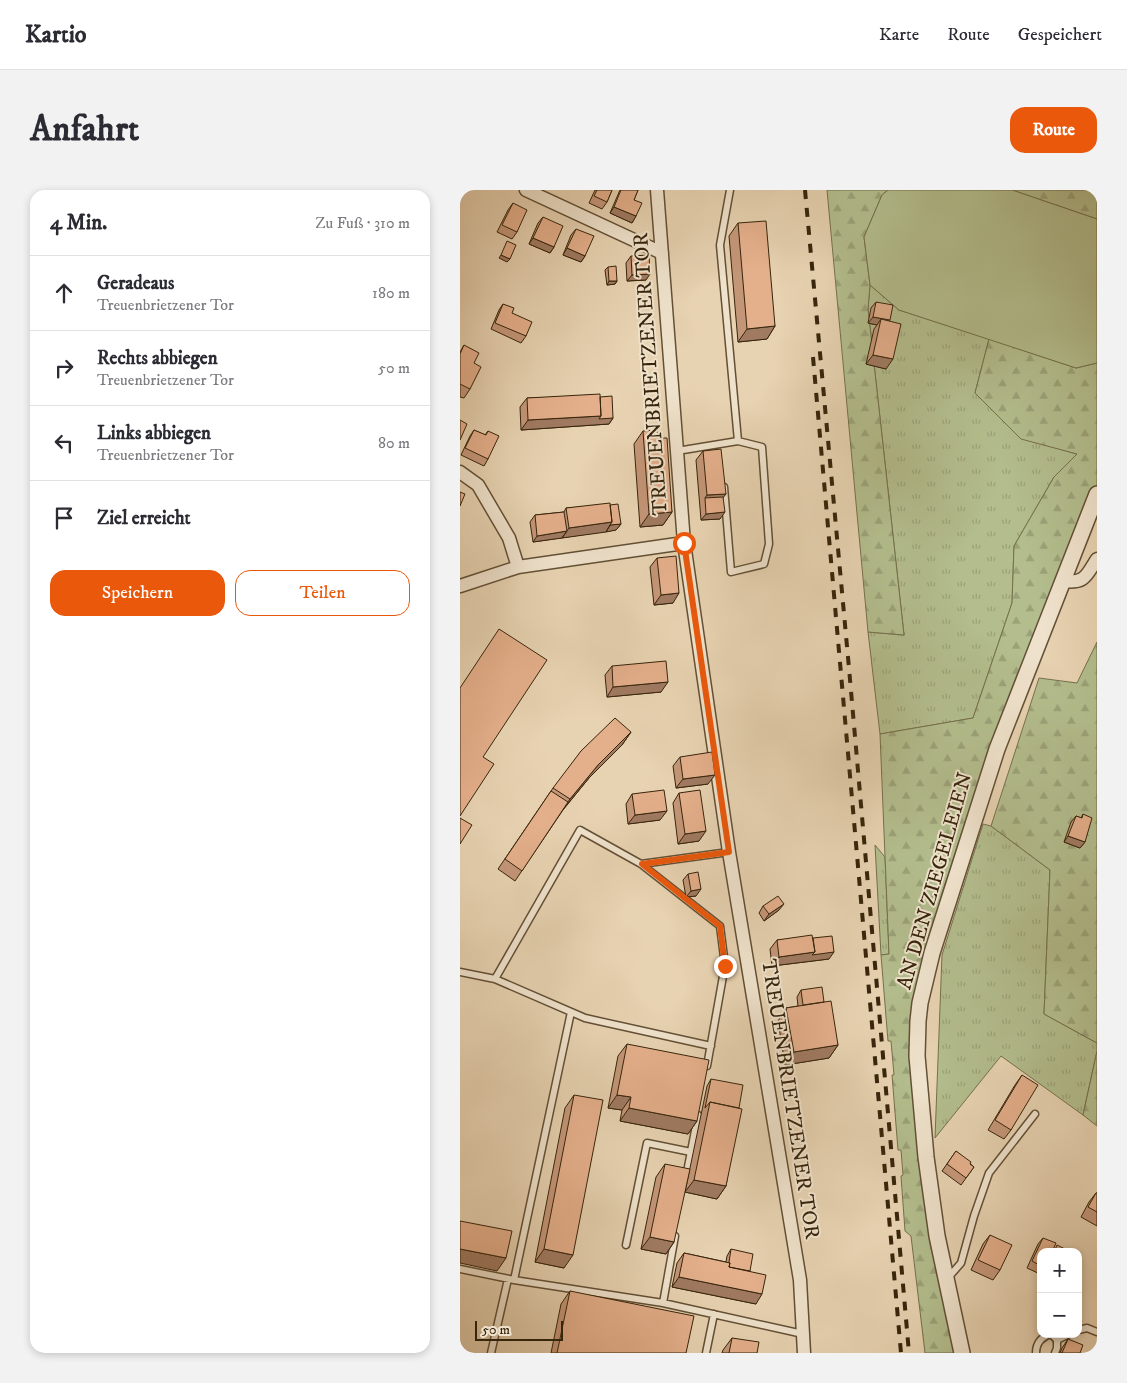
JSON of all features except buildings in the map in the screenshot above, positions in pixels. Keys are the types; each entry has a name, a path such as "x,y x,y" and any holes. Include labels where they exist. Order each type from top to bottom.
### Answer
{"street":[{"path":"526,190 662,253"},
{"name":"TREUENBRIETZENER TOR","path":"657,190 684,543 729,852 799,1271 804,1353"},
{"path":"460,472 478,485 509,538 518,567"},
{"name":"AN DEN ZIEGELEIEN","path":"962,1353 931,1197 920,1092 917,1038 920,1003 932,953 996,749 1097,494"},
{"path":"460,586 518,567 684,543"},
{"path":"1063,581 1076,582 1087,576 1097,559"}],"lane":[{"path":"730,190 720,245 738,440"},
{"path":"677,451 738,440 762,447 769,544 764,564 731,572 723,483"},
{"path":"720,444 721,454"},
{"name":"TREUENBRIETZENER TOR","path":"495,979 580,830 642,864 720,926 725,966 705,1075"},
{"path":"642,864 729,852"},
{"path":"460,972 495,979 585,1018 711,1046"},
{"path":"491,1353 511,1279 571,1012"},
{"path":"686,1180 700,1104"},
{"path":"946,1280 961,1263 974,1216 989,1173 1036,1114"},
{"path":"626,1244 647,1143 691,1152"},
{"path":"663,1303 677,1228"},
{"path":"460,1269 663,1303 804,1334"},
{"path":"706,1353 714,1314"},
{"path":"1082,1329 1087,1328 1097,1332"},
{"path":"1036,1353 1036,1344 1046,1335 1051,1334 1057,1340 1055,1353"},
{"path":"1057,1340 1061,1338"}],"green space":[{"path":"827,190 888,190 882,195 864,237 870,285 868,309 904,635 868,632"},
{"path":"888,190 1012,190 1097,219 1097,363 1076,368 899,310 870,285 864,237 882,195"},
{"path":"1012,190 1097,190 1097,219"},
{"path":"870,285 899,310 989,339 975,393 1021,438 1077,454 1054,477 1014,546 1012,603 973,718 880,734 868,632 904,635 868,309"},
{"path":"989,339 1076,368 1097,363 1097,491 1016,678 977,786 941,897 918,987 914,1010 957,1353 925,1353 911,1236 905,1231 901,1150 898,1150 892,1075 894,1075 891,1041 888,1041 881,955 889,954 880,734 973,718 1012,603 1014,546 1054,477 1077,454 1021,439 975,393"},
{"path":"1097,642 1097,1043 1044,1014 1050,870 991,826 1039,678 1077,683"},
{"path":"983,824 991,826 1050,870 1044,1014 1097,1043 1097,1051 1083,1115 1001,1056 935,1138 942,955"},
{"path":"875,845 885,857 889,954 881,955"},
{"path":"1097,1051 1097,1126 1083,1115"}],"railway":[{"path":"805,190 909,1353"},
{"path":"813,357 901,1353"}],"route":[{"path":"684,543 729,852 642,864 720,926 725,966"}]}
